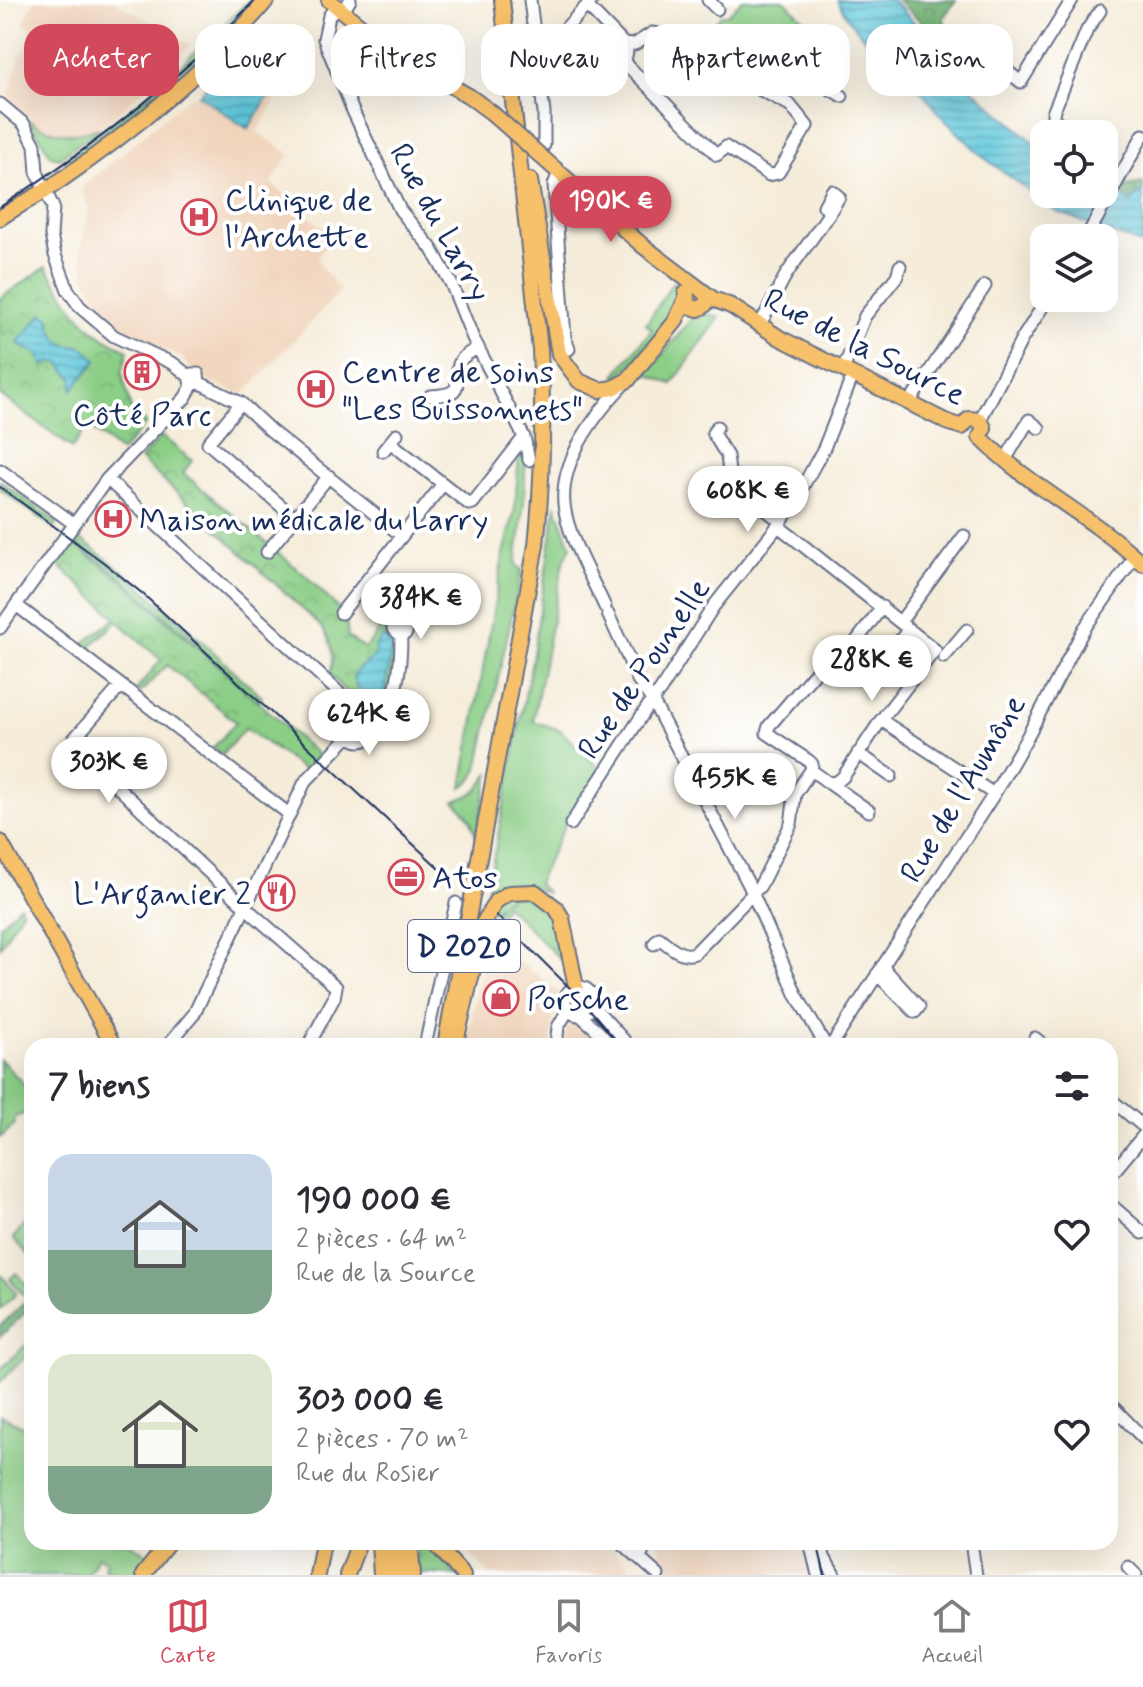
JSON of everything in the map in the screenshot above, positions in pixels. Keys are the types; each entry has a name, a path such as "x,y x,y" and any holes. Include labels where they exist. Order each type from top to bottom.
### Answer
{"main road":[{"path":"0,218 33,199 149,115 234,38 267,0"},
{"path":"441,1038 483,845 527,601 542,489 540,350 502,0"},
{"path":"456,1038 535,598 550,486 550,388 511,0"},
{"name":"Rue de la Source","path":"340,4 393,53 469,96 492,113 633,238 704,291 848,372 962,427"},
{"path":"530,178 559,354 579,381 592,389 606,390 628,380 675,322 688,312 704,306 707,300 704,291 694,289 687,296 675,322"},
{"name":"Rue de la Source","path":"667,264 683,284 687,296"},
{"path":"687,296 689,306 698,309"},
{"name":"Rue de la Source","path":"698,309 714,306 742,314"},
{"path":"969,419 980,420 984,428 980,437 968,438 962,427 969,419"},
{"name":"Rue de la Source","path":"980,437 1005,460 1110,534 1139,560"},
{"path":"0,842 110,1038"},
{"name":"D 2020","path":"447,1038 483,845"},
{"path":"457,1038 484,922 496,901 509,893 535,892 556,908 562,918 576,987"},
{"path":"143,1575 163,1550"},
{"path":"317,1575 322,1550"},
{"path":"347,1575 356,1550"},
{"path":"379,1550 381,1575"},
{"path":"390,1550 392,1575"},
{"path":"400,1550 402,1575"},
{"path":"411,1550 413,1575"},
{"path":"441,1550 463,1575"}],"street":[{"path":"530,0 532,24"},
{"path":"1013,76 1021,82 1072,0"},
{"path":"570,24 590,3 608,24"},
{"name":"Rue du Larry","path":"340,4 329,16 324,39 352,109 400,210 431,248 451,283 478,347 524,437 529,460"},
{"path":"1056,120 1053,113 1087,30 1100,11"},
{"path":"628,66 644,82"},
{"path":"537,153 544,145 545,134 540,96"},
{"path":"658,96 717,155 726,147 773,176 778,173 807,126 790,105 773,96"},
{"path":"0,104 24,124 35,145 37,172 53,207 51,235 55,255 68,290 80,307 114,336 152,352 174,364 194,381 241,403 402,536"},
{"path":"1094,224 1143,135"},
{"path":"556,169 554,185 565,338 569,349"},
{"path":"759,324 785,277 830,213"},
{"name":"Rue de Pounelle","path":"571,824 713,607 779,523 824,448 865,316 897,276 900,266"},
{"path":"909,403 985,286"},
{"path":"980,420 1039,312"},
{"path":"430,396 448,395 454,390 461,360 478,347"},
{"path":"628,380 597,416 572,459 564,505 568,523 639,682 652,700 754,894 797,996 824,1038"},
{"path":"0,628 107,479 185,398 194,381"},
{"path":"592,389 600,403 597,416"},
{"path":"454,390 465,398"},
{"path":"241,403 208,443 295,518"},
{"path":"1005,460 1029,420 1039,428"},
{"path":"717,427 713,433 727,456 730,480 943,657"},
{"path":"390,443 466,502 473,503 524,437"},
{"path":"0,470 73,523"},
{"path":"267,552 329,476"},
{"path":"107,479 335,689 348,704 351,714 347,728 349,736 366,740 372,732 370,721"},
{"path":"341,613 443,484"},
{"path":"883,662 964,536"},
{"name":"Rue de l'Aumône","path":"834,1038 994,794 1084,629 1139,560"},
{"path":"16,605 289,814"},
{"path":"846,655 882,607"},
{"path":"829,783 843,777 881,720 967,630"},
{"path":"370,721 379,717 389,706 395,689 401,636"},
{"path":"654,944 659,938 676,951 690,955 695,953 754,894 791,824 794,799 812,764 767,733 769,726 819,668"},
{"path":"120,687 73,740 75,747 245,907 336,987 334,998 312,1038"},
{"path":"349,721 360,716 370,721"},
{"path":"881,720 994,794"},
{"path":"174,1038 194,1014 305,782 349,736"},
{"path":"858,753 891,776"},
{"path":"811,770 869,811"},
{"path":"768,780 794,799"},
{"path":"427,1038 456,903"},
{"path":"557,1038 558,1027 568,1010 565,996 576,987 584,987 591,993 593,1006 622,1038"},
{"path":"580,1015 593,1006"},
{"path":"568,1010 580,1015 604,1038"},
{"path":"1118,1106 1143,1126"},
{"path":"1118,1166 1143,1136"},
{"path":"1118,1211 1143,1233"},
{"path":"1118,1412 1143,1438"},
{"path":"630,1550 658,1575"},
{"path":"640,1558 643,1550"},
{"path":"812,1550 818,1575"},
{"path":"823,1550 834,1575"},
{"path":"972,1550 976,1575"}],"shaded area":[{"path":"35,0 112,0 154,24 24,24"},
{"path":"179,38 191,45 179,56"},
{"path":"24,50 24,96 136,96 106,124 85,133 62,134 49,130 33,121 11,101 9,93"},
{"name":"Clinique de l'Archette","path":"278,96 257,132 290,154 271,183 332,236 318,256 322,268 341,290 243,395 196,376 182,357 142,338 115,320 87,282 83,264 81,248 89,208 81,188 189,97"},
{"path":"486,934 558,992 551,1038 468,1038"},
{"path":"570,1024 584,1024 598,1038 565,1038"},
{"path":"467,1550 614,1550 630,1567 628,1575 490,1575"},
{"path":"660,1550 805,1550 810,1575 672,1575 663,1564"}],"green space":[{"path":"249,0 258,0 234,24 224,24"},
{"path":"742,0 784,0 809,24 713,24 721,15 728,15"},
{"path":"897,0 956,0 944,17 945,24 924,24"},
{"path":"195,52 195,61 179,75 179,67"},
{"path":"147,96 155,96 67,165 64,160"},
{"path":"29,120 63,133 100,128 59,158 51,156"},
{"path":"1143,183 1143,193 1131,202 1119,195 1126,186"},
{"path":"46,267 89,326 128,350 122,373 131,409 146,423 121,452 88,426 72,448 0,395 0,298"},
{"path":"673,282 681,290 676,300 676,310 617,378 615,375 652,329 646,324"},
{"path":"708,314 720,317 672,384 647,374 691,319"},
{"path":"162,436 192,461 183,473 305,575 346,616 348,637 365,649 384,624 397,643 388,693 379,709 373,713 354,713 353,701 330,674 332,649 321,626 140,459"},
{"path":"526,449 524,503 516,565 522,570 478,769 472,780 462,787 502,562 515,509 519,453"},
{"path":"0,481 58,523 54,528 0,489"},
{"path":"556,506 571,546 563,563 533,721 560,730 599,768 604,767 566,823 537,883 547,893 526,886 482,917 532,660"},
{"path":"75,535 134,580 190,631 187,636 115,572 71,540"},
{"path":"71,542 123,581 319,756 304,770 245,728 222,755 213,748 236,722 167,665 140,693 136,690 161,660 118,621 85,651 80,646 116,618 56,563"},
{"path":"193,633 262,697 258,702 189,638"},
{"path":"490,772 476,836 470,818 455,801 476,791"},
{"path":"516,895 542,900 559,926 563,962 506,905 500,914 496,910 504,900"},
{"path":"20,905 22,911 0,947 0,925"},
{"path":"0,1059 24,1084 24,1114 15,1117 15,1124 0,1138"},
{"path":"24,1225 24,1250 13,1238"},
{"path":"16,1273 24,1282 24,1295 10,1279"},
{"path":"0,1274 17,1293 0,1310"},
{"path":"24,1303 24,1314 0,1337 0,1326"},
{"path":"24,1347 24,1358 0,1382 0,1370"},
{"path":"0,1416 24,1426 24,1550 141,1550 150,1555 136,1575 117,1575 104,1568 106,1560 98,1556 86,1575 0,1575"},
{"path":"416,1550 434,1550 457,1575 418,1573"}],"water":[{"path":"837,0 892,0 916,24 866,24 866,40"},
{"path":"200,96 268,96 248,129"},
{"path":"925,96 980,96 1030,139 1030,192 982,156"},
{"path":"1118,192 1131,202 1138,193 1143,193 1143,245 1118,235 1118,224 1089,224 1051,208 1118,208"},
{"path":"43,313 50,319 59,340 68,345 81,346 97,360 72,390 73,379 60,363 51,362 44,366 36,353 17,343"},
{"path":"383,636 390,644 391,651 385,692 379,700 362,693 353,677 360,667 376,656 375,646"}],"tram line":[{"path":"0,207 134,111 196,58 255,0"},
{"path":"0,487 143,594 453,881"},
{"path":"496,915 580,998 614,1038"},
{"path":"819,1550 825,1575"}],"place":[{"name":"Clinique de l'Archette","path":"199,217"},
{"name":"Côté Parc","path":"142,372"},
{"name":"Centre de soins \"Les Buissonnets\"","path":"316,389"},
{"name":"Maison médicale du Larry","path":"113,519"},
{"name":"Atos","path":"406,877"},
{"name":"L'Arganier 2","path":"277,893"},
{"name":"Porsche","path":"501,998"}]}
